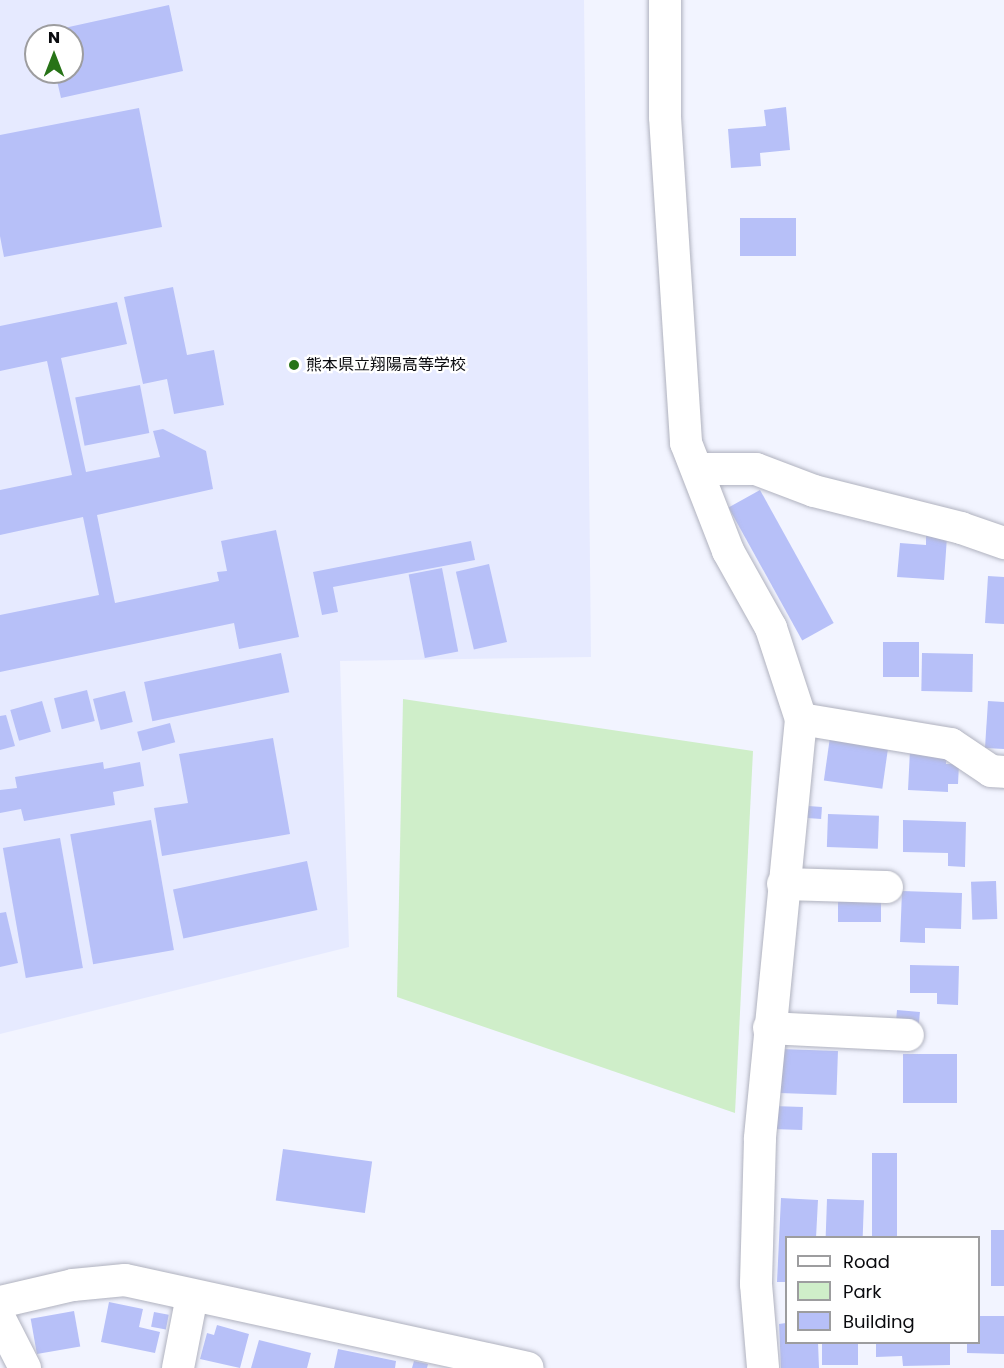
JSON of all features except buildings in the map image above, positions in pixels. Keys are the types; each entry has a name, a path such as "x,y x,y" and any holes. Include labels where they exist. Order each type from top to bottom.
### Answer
{"street":[{"path":"665,0 665,117 686,443 728,551 771,628 801,719 795,808 783,884 769,1028 756,1284 763,1368"},
{"path":"697,469 756,469 814,491 961,528 1004,543"},
{"path":"801,719 951,744 991,771 1004,772"},
{"path":"783,884 887,887"},
{"path":"769,1028 908,1035"},
{"path":"0,1302 73,1285 126,1280 528,1368"},
{"path":"178,1368 192,1296"},
{"path":"0,1319 25,1368"}],"shaded area":[{"name":"熊本県立翔陽高等学校","path":"0,0 584,0 591,657 340,661 349,947 0,1034"}],"green space":[{"path":"403,699 753,751 735,1113 397,997"}],"place":[{"name":"熊本県立翔陽高等学校","path":"294,365"}]}
